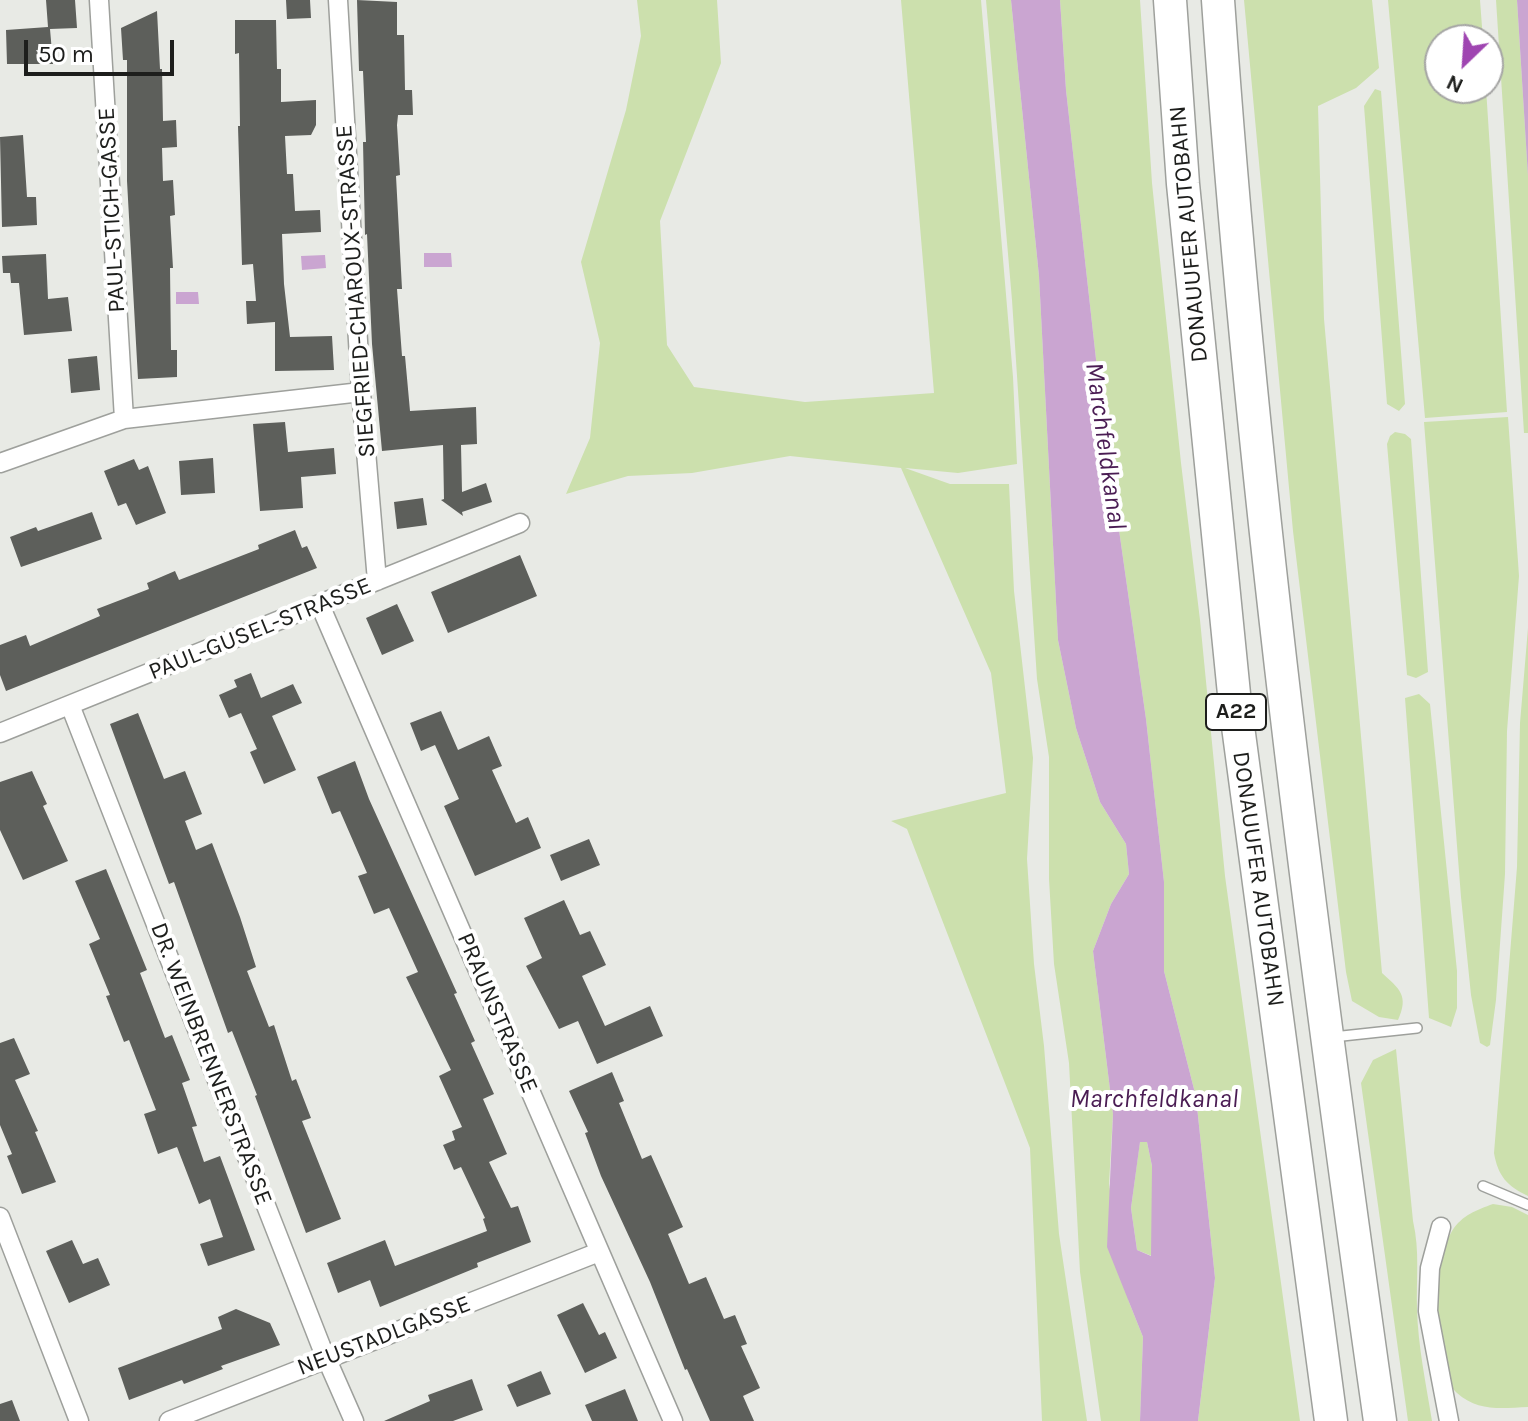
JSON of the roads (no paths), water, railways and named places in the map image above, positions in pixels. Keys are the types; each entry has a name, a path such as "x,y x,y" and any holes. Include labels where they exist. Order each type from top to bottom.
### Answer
{"highway":[{"name":"DONAUUFER AUTOBAHN","path":"1170,0 1183,184 1235,704 1331,1421"},
{"name":"DONAUUFER AUTOBAHN","path":"1218,0 1233,204 1285,705 1325,1038 1380,1421"}],"street":[{"name":"PAUL-STICH-GASSE","path":"99,0 124,419"},
{"name":"SIEGFRIED-CHAROUX-STRASSE","path":"338,0 361,392 377,581"},
{"path":"0,463 124,419 361,392"},
{"name":"PAUL-GUSEL-STRASSE","path":"0,733 520,523"},
{"name":"PRAUNSTRASSE","path":"320,605 673,1421"},
{"name":"DR. WEINBRENNERSTRASSE","path":"70,705 326,1358 354,1421"},
{"path":"0,1217 79,1421"},
{"path":"1441,1227 1430,1268 1428,1311 1449,1421"},
{"name":"NEUSTADLGASSE","path":"169,1421 599,1252"}],"lane":[{"path":"1325,1038 1417,1028"},
{"path":"1483,1186 1528,1205"}],"water":[{"name":"Marchfeldkanal","path":"1011,0 1060,0 1066,90 1101,404 1146,719 1164,882 1164,971 1196,1097 1215,1278 1198,1421 1140,1421 1143,1337 1107,1247 1113,1114 1093,951 1111,904 1129,874 1126,844 1100,802 1076,728 1058,640 1039,276","holes":["1140,1142 1147,1142 1152,1166 1151,1256 1137,1250 1131,1208"]},
{"path":"1517,0 1528,0 1528,176"},
{"path":"424,253 451,253 452,267 424,267"},
{"path":"325,255 326,268 302,270 301,256"},
{"path":"176,292 198,292 199,304 176,304"}]}
